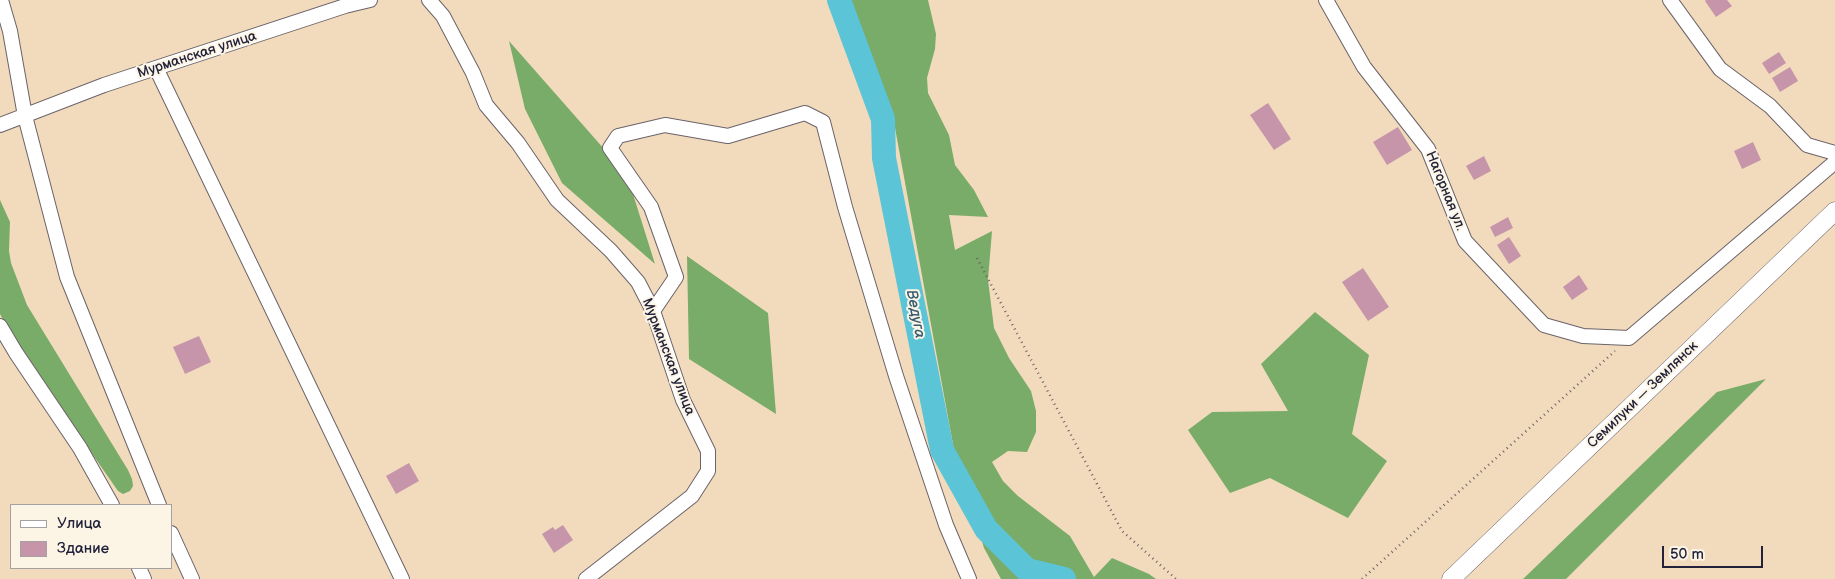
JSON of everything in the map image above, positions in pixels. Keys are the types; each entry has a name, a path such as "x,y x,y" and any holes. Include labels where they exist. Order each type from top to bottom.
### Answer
{"main road":[{"name":"Семилуки — Землянск","path":"1451,579 1835,211"}],"street":[{"path":"1,0 10,31 25,116 67,277 159,504"},
{"name":"Мурманская улица","path":"0,125 104,85 345,6 370,0"},
{"name":"Мурманская улица","path":"429,0 444,16 473,72 486,105 518,143 557,200 611,251 638,282 652,311 683,400 708,451 708,471 692,496 586,579"},
{"name":"Нагорная ул.","path":"1326,0 1364,67 1428,149 1465,241 1544,325 1583,336 1630,338"},
{"path":"1670,0 1720,69 1770,106 1807,145 1835,153"},
{"path":"156,68 402,579"},
{"path":"652,311 676,276 651,208 610,148 618,136 665,125 728,136 805,112 823,122 848,216 896,376 946,525 969,579"},
{"path":"1630,338 1835,162"},
{"path":"0,326 80,448 111,504"},
{"path":"172,535 192,579"}],"path":[{"path":"977,258 1122,531 1176,579"},
{"path":"1362,579 1630,338"}],"green space":[{"path":"849,0 928,0 936,34 935,49 927,78 928,93 949,135 955,165 974,190 988,217 949,215 955,250 992,231 988,280 994,328 1009,358 1031,391 1036,411 1036,432 1027,452 1008,451 992,462 1003,481 1018,496 1070,536 1094,577 1112,558 1156,579 1001,579 984,548 954,450 893,117"},
{"path":"509,41 627,175 655,264 562,183 525,109"},
{"path":"0,200 10,222 9,251 11,263 27,305 128,470 133,486 130,491 123,494 118,491 15,343 0,314"},
{"path":"687,256 768,313 776,414 689,359"},
{"path":"1315,312 1369,355 1352,434 1387,461 1348,518 1270,478 1230,493 1188,430 1212,412 1288,411 1261,364"},
{"path":"1766,379 1566,579 1523,579 1717,392"}],"building":[{"path":"1706,0 1727,0 1732,6 1716,17"},
{"path":"1779,52 1786,63 1769,74 1762,63"},
{"path":"1790,67 1798,81 1780,92 1772,78"},
{"path":"1268,103 1291,139 1274,150 1250,115"},
{"path":"1398,127 1412,150 1387,165 1373,142"},
{"path":"1753,142 1761,160 1742,169 1734,151"},
{"path":"1484,156 1491,171 1474,180 1466,166"},
{"path":"1508,217 1513,228 1495,237 1490,227"},
{"path":"1509,237 1521,256 1509,264 1497,245"},
{"path":"1363,268 1389,307 1368,321 1342,282"},
{"path":"1579,275 1588,289 1572,300 1563,287"},
{"path":"199,336 211,362 185,374 173,347"},
{"path":"409,463 419,481 396,494 386,476"},
{"path":"563,525 573,540 554,553 542,534 553,527 555,530"}],"waterway":[{"name":"Ведуга","path":"839,0 883,119 884,158 942,450 986,529 1027,570 1064,579"}]}
